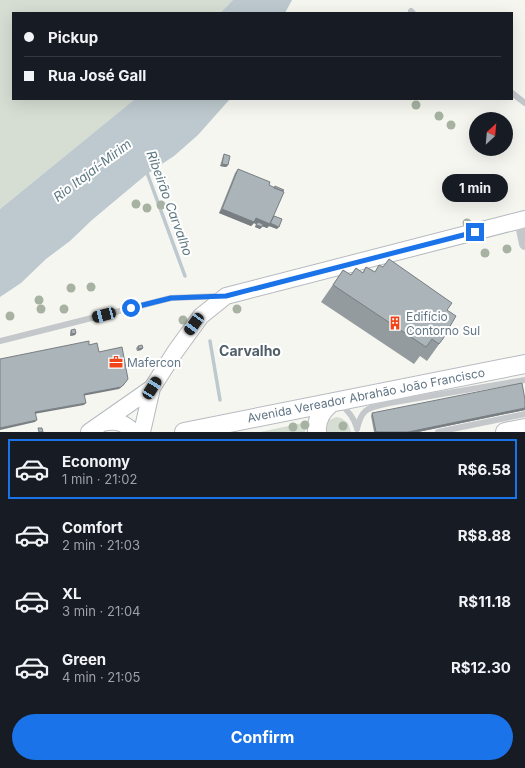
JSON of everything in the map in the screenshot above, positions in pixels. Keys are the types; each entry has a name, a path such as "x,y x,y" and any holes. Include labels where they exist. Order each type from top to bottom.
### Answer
{"main road":[{"path":"142,432 152,388 175,352 201,316 226,296 522,220"},
{"name":"Avenida Vereador Abrahão João Francisco","path":"192,431 525,364"},
{"path":"89,432 152,388"},
{"path":"317,432 318,419 323,410 334,402"},
{"path":"102,423 114,421 125,424 134,432"},
{"path":"505,432 525,428"}],"street":[{"path":"522,220 525,244"}],"lane":[{"path":"513,94 525,103"},
{"path":"0,341 171,298 226,296"},
{"path":"358,430 360,417 369,408 525,380"},
{"path":"334,402 346,408 354,418 358,430"},
{"path":"438,432 525,414"}],"shaded area":[{"path":"0,0 233,0 221,12 12,12 12,100 134,100 0,209"},
{"path":"336,417 341,418 348,423 351,432 324,432 327,421"},
{"path":"307,422 305,432 260,432"}],"water":[{"path":"233,0 292,0 286,12 221,12"},
{"name":"Rio Itajaí-Mirim","path":"134,100 229,100 198,135 174,156 147,174 92,220 70,241 46,259 21,283 0,297 0,209"}],"building":[{"path":"224,154 230,156 228,165 222,164"},
{"path":"238,169 270,182 269,185 284,192 270,224 256,218 254,222 222,209"},
{"path":"275,186 284,190 274,188"},
{"path":"274,216 282,219 279,227 270,223"},
{"path":"258,222 263,224 262,227 256,225"},
{"path":"389,259 452,303 447,310 456,316 449,328 450,329 439,344 432,339 426,347 333,285 343,270 351,275 356,268 363,273 366,267 375,272 379,265 383,267"},
{"path":"75,329 76,333 72,334 71,330"},
{"path":"89,341 89,345 97,343 99,352 122,347 128,379 121,387 84,394 86,403 35,412 37,420 0,428 0,359"},
{"path":"142,345 143,348 139,349 138,346"},
{"path":"522,383 525,408 408,432 376,432 372,413"},
{"path":"38,428 42,428 43,432 39,432"}],"waterway":[{"name":"Ribeirão Carvalho","path":"146,170 185,276"},
{"name":"Ribeirão Carvalho","path":"210,341 220,400"}],"place":[{"name":"Edifício Contorno Sul","path":"395,323"},
{"name":"Mafercon","path":"116,362"}],"district":[{"name":"Carvalho","path":"250,350"}],"route":[{"path":"131,308 171,298 226,296 475,232"}]}
